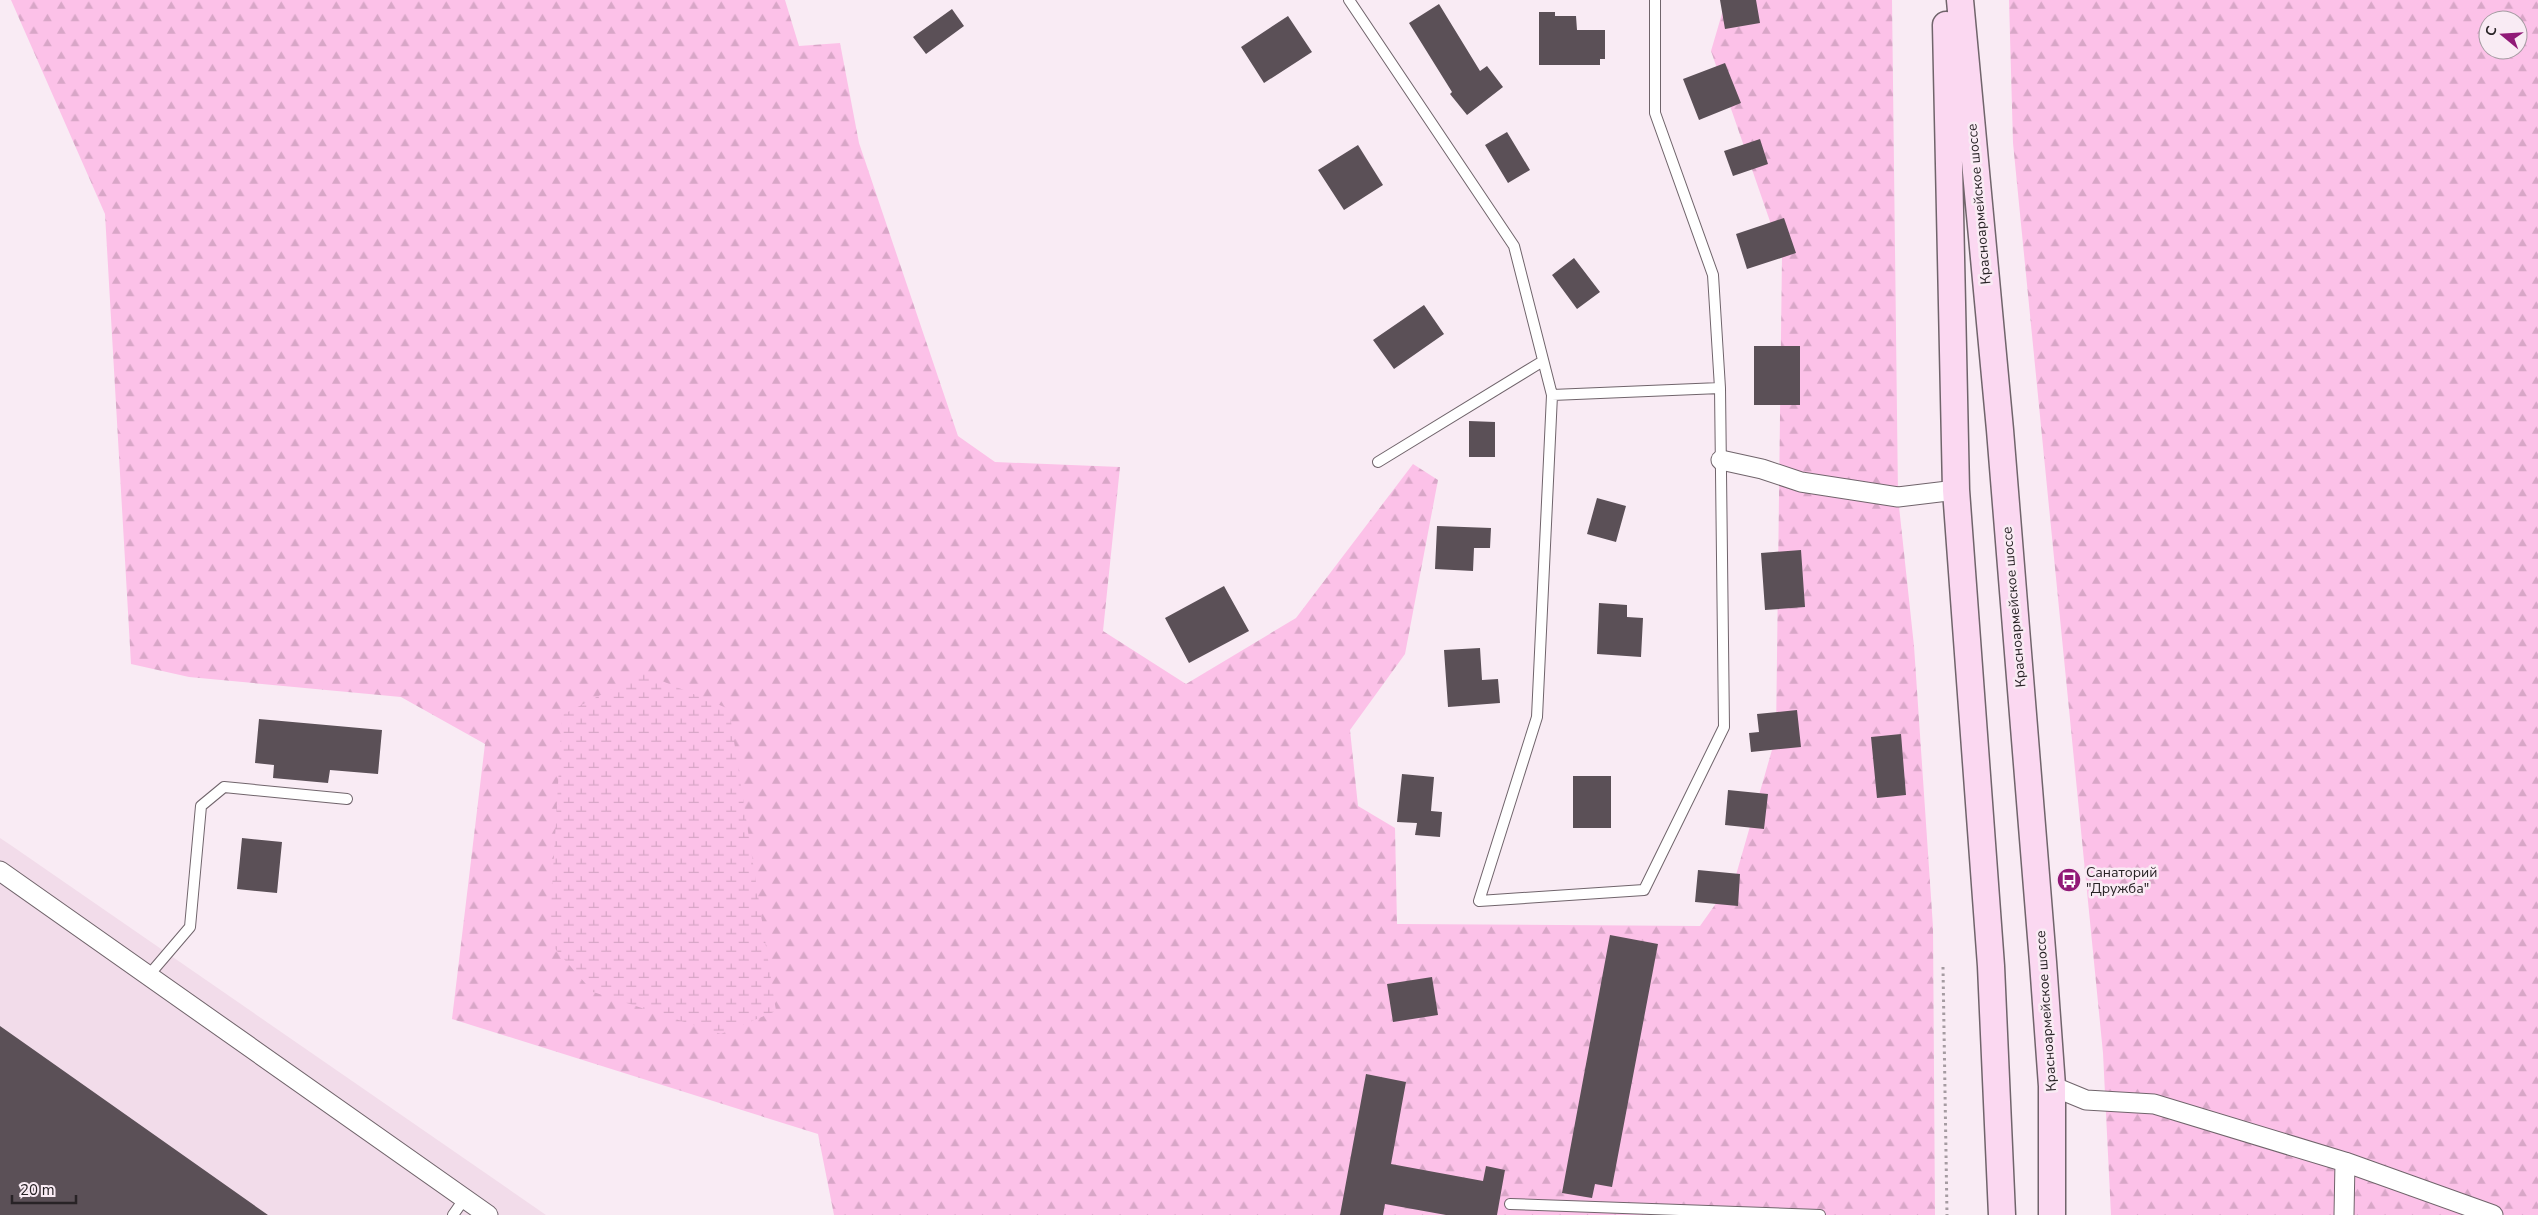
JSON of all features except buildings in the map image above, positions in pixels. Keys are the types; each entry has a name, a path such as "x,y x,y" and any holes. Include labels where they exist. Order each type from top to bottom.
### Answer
{"main road":[{"name":"Красноармейское шоссе","path":"1946,0 1956,490 1991,966 2002,1215"},
{"name":"Красноармейское шоссе","path":"1960,0 2000,430 2052,1086 2052,1215"}],"street":[{"path":"1721,460 1762,469 1801,482 1898,497 1956,490"},
{"path":"0,870 488,1215"},
{"path":"2052,1086 2086,1100 2154,1104 2345,1162 2493,1215"},
{"path":"2344,1215 2345,1162"}],"lane":[{"path":"1349,0 1514,246 1552,395 1537,717 1479,901 1644,890 1724,727 1720,388 1713,276 1655,113 1655,0"},
{"path":"1378,462 1543,361"},
{"path":"1552,395 1720,388"},
{"path":"149,975 190,927 201,806 224,787 347,799"},
{"path":"452,1215 465,1198"},
{"path":"1510,1204 1820,1215"}],"path":[{"path":"1943,967 1947,1215"}],"shaded area":[{"path":"0,838 12,846 546,1215 0,1215"}],"green space":[{"path":"11,0 785,0 799,46 840,43 859,143 958,436 995,462 1120,467 1103,631 1186,684 1296,618 1413,464 1438,480 1405,654 1350,730 1358,806 1395,828 1397,924 1700,926 1736,875 1776,736 1782,256 1711,51 1726,0 1892,0 1898,497 1914,646 1933,927 1935,1215 834,1215 818,1134 452,1019 485,744 401,697 189,677 131,664 105,214"},
{"path":"2009,0 2538,0 2538,1215 2111,1215 2103,1053 2013,143"},
{"path":"643,673 729,709 776,1011 721,1034 593,992 549,942 562,715"}],"place":[{"name":"Санаторий \"Дружба\"","path":"2069,880"}]}
